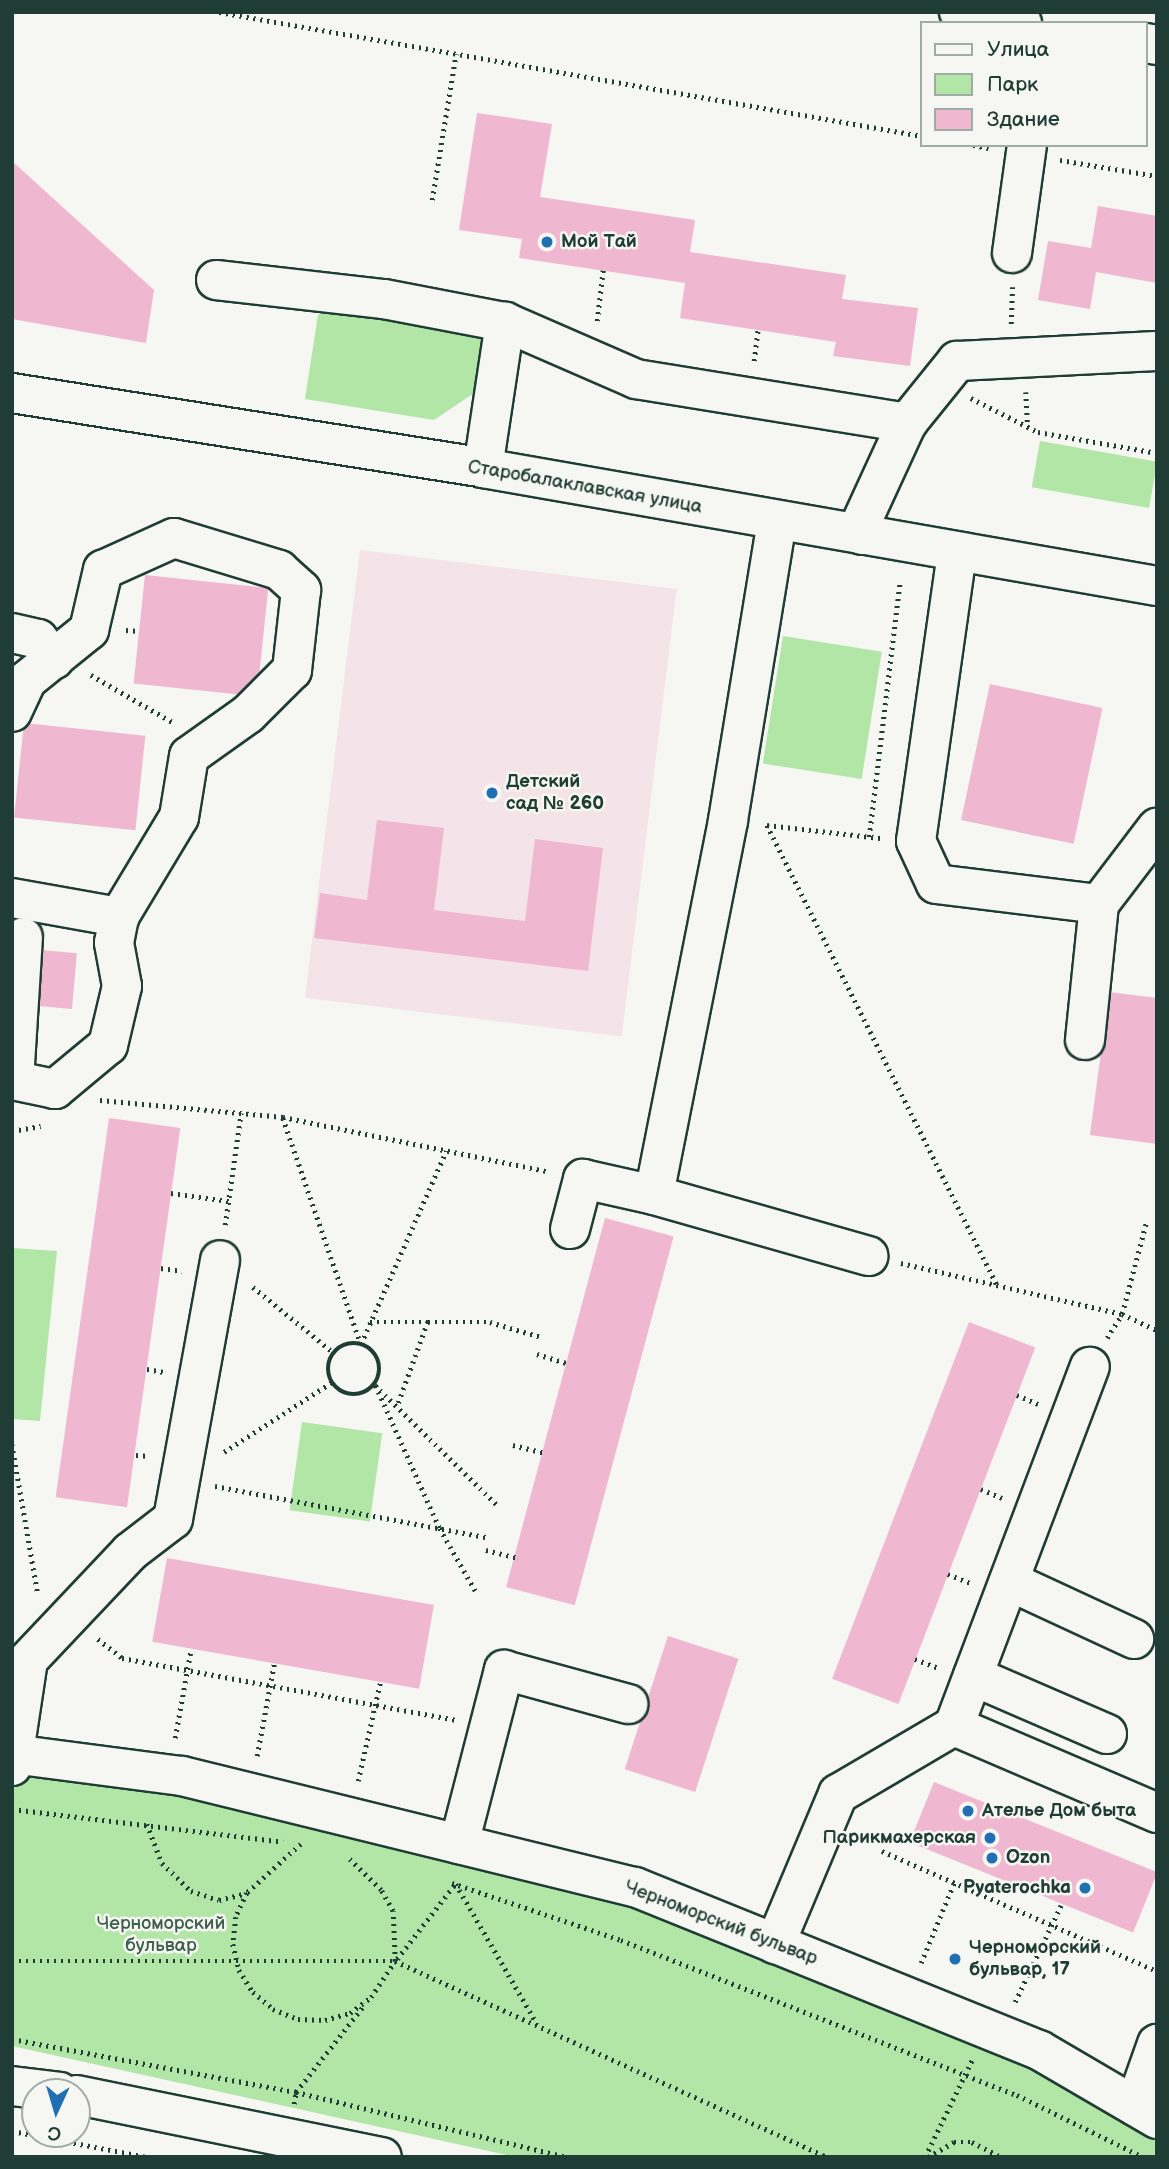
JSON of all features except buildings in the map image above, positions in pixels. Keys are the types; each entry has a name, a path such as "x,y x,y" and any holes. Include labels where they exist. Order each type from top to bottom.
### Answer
{"street":[{"path":"960,12 1010,21"},
{"path":"1012,253 1027,147"},
{"path":"216,279 384,299 505,322 636,379 907,423"},
{"path":"483,468 505,322"},
{"path":"862,535 861,523 907,423 957,361 1157,351"},
{"name":"Старобалаклавская улица","path":"12,393 483,468 1157,586"},
{"path":"654,1195 728,821 777,521"},
{"path":"12,712 27,680 89,629 103,570 174,538 279,570 301,590 292,670 248,714 189,756 179,817 119,917 114,943 122,986 108,1045 55,1089 13,1080 23,937"},
{"path":"957,553 916,841 936,884 1099,904"},
{"path":"12,632 38,639 56,657"},
{"path":"1085,1040 1099,904 1157,828"},
{"path":"12,898 119,917"},
{"path":"570,1229 583,1179 654,1195 868,1256"},
{"path":"13,1758 28,1660 130,1552 173,1519 220,1260"},
{"path":"775,1944 838,1794 954,1726 1090,1367"},
{"path":"1009,1581 1134,1639"},
{"path":"459,1844 504,1670 628,1704"},
{"path":"974,1676 1107,1734"},
{"path":"954,1726 1157,1813"},
{"name":"Черноморский бульвар","path":"13,1758 168,1775 635,1887 1039,2050 1146,2113"},
{"path":"1146,2113 1157,2044"},
{"path":"91,2098 382,2157"}],"path":[{"path":"219,12 920,136"},
{"path":"432,200 456,54"},
{"path":"1011,357 1012,253"},
{"path":"593,360 603,270"},
{"path":"939,382 1028,426 1157,453"},
{"path":"1027,404 1028,426"},
{"path":"869,836 900,581"},
{"path":"56,657 208,742"},
{"path":"12,772 19,772"},
{"path":"728,821 916,841"},
{"path":"767,825 997,1285"},
{"path":"55,1089 94,1099 282,1117 583,1179"},
{"path":"241,1113 220,1260 334,1353"},
{"path":"282,1117 361,1344"},
{"path":"361,1344 446,1151"},
{"path":"171,1193 229,1201"},
{"path":"1122,1314 1146,1223"},
{"path":"868,1256 1122,1314 1157,1330"},
{"path":"370,1322 490,1322 541,1337"},
{"path":"397,1407 428,1322"},
{"path":"375,1385 358,1395 348,1395 332,1382 328,1372 334,1353 341,1346 361,1344 370,1348 380,1365 375,1385 439,1528 475,1591"},
{"path":"537,1354 567,1363"},
{"path":"181,1480 332,1382"},
{"path":"375,1385 497,1505"},
{"path":"12,1444 58,1628 122,1658 490,1726"},
{"path":"513,1444 544,1453"},
{"path":"181,1480 489,1538"},
{"path":"486,1550 517,1558"},
{"path":"168,1775 191,1649"},
{"path":"250,1793 274,1664"},
{"path":"350,1817 380,1683"},
{"path":"12,1809 312,1846"},
{"path":"147,1824 162,1863 191,1891 219,1900 247,1893"},
{"path":"301,1844 247,1893 236,1917 237,1960 253,1992 273,2010 298,2019 325,2020 351,2012 371,1997"},
{"path":"289,2136 296,2092 456,1884 459,1844"},
{"path":"333,1851 356,1857"},
{"path":"882,1851 1157,1971"},
{"path":"344,1854 381,1890 393,1911 395,1961"},
{"path":"443,1881 621,1940 964,2075 1143,2157"},
{"path":"908,1997 954,1882"},
{"path":"456,1884 538,2024"},
{"path":"926,2157 964,2075 994,2033 1061,1905"},
{"path":"12,1961 395,1961 828,2157"},
{"path":"12,2039 296,2092 567,2157"},
{"path":"12,2131 147,2157"},
{"path":"926,2157 954,2142 972,2141 1002,2157"},
{"path":"1125,2157 1133,2152"}],"shaded area":[{"name":"Детский сад № 260","path":"360,550 677,589 622,1037 305,998"}],"green space":[{"path":"332,307 485,329 474,393 434,420 305,399 318,315"},
{"path":"1040,441 1157,462 1149,508 1032,487"},
{"path":"783,636 882,652 862,779 763,763"},
{"path":"12,1248 57,1251 40,1421 12,1419"},
{"path":"302,1422 382,1433 370,1521 290,1510"},
{"name":"Черноморский бульвар","path":"12,1774 181,1796 634,1907 1032,2067 1157,2138 1157,2157 516,2157 12,2046"}],"place":[{"name":"Мой Тай","path":"547,242"},
{"name":"Детский сад № 260","path":"492,793"},
{"name":"Ателье Дом быта","path":"968,1811"},
{"name":"Парикмахерская","path":"990,1838"},
{"name":"Ozon","path":"992,1858"},
{"name":"Pyaterochka","path":"1085,1888"},
{"name":"Черноморский бульвар, 17","path":"955,1959"}]}
